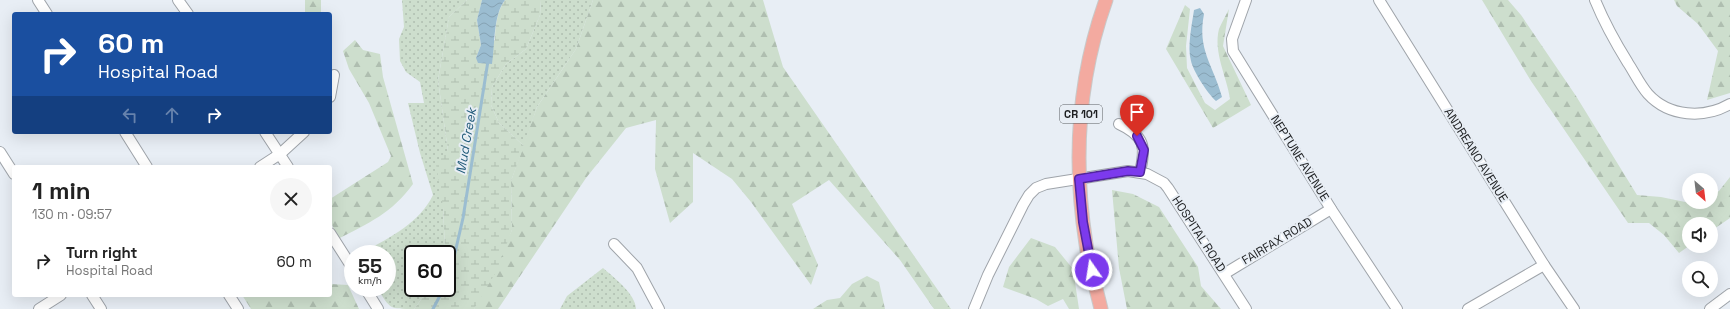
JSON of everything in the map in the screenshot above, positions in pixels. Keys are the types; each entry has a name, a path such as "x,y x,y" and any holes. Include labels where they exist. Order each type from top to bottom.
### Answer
{"main road":[{"name":"CR 101","path":"1101,309 1086,246 1079,179 1079,133 1084,87 1091,49 1106,0"}],"street":[{"path":"38,0 46,12"},
{"path":"178,0 187,12"},
{"name":"NEPTUNE AVENUE","path":"1246,0 1232,40 1233,51 1331,209 1397,309"},
{"name":"ANDREANO AVENUE","path":"1379,0 1544,265 1574,309"},
{"path":"1595,0 1614,41 1647,93 1657,101 1674,111 1687,114 1702,114 1730,104"},
{"path":"332,86 334,75"},
{"path":"1119,124 1132,131 1143,145 1144,150 1140,172"},
{"path":"126,134 146,165"},
{"path":"266,134 287,165"},
{"path":"263,165 280,154 302,134"},
{"path":"0,152 12,171"},
{"name":"HOSPITAL ROAD","path":"974,309 988,275 1029,195 1036,188 1046,184 1128,171 1140,172 1155,178 1168,188 1246,309"},
{"name":"FAIRFAX ROAD","path":"1224,274 1331,209"},
{"path":"332,236 344,255"},
{"path":"614,244 637,268 659,309"},
{"path":"1468,309 1544,265"},
{"path":"1710,309 1730,294"},
{"path":"39,309 58,297"},
{"path":"93,297 101,309"},
{"path":"231,297 238,309"},
{"path":"371,297 378,309"}],"green space":[{"path":"305,0 321,0 321,12 305,12"},
{"path":"402,0 467,0 449,17 438,80 448,151 443,207 445,245 404,245 404,297 423,297 414,309 395,308 388,304 383,297 396,297 396,245 376,245 413,221 421,213 433,195 420,153 408,103 424,103 420,82 406,72 400,61 399,39 404,27"},
{"path":"467,0 482,0 477,20 481,45 476,58 495,40 497,19 502,4 505,0 541,0 540,15 526,49 506,64 492,87 491,105 499,123 524,146 511,181 512,230 496,272 474,309 414,309 423,297 456,297 456,245 445,245 443,207 436,164 448,151 438,80 449,17"},
{"path":"541,0 593,0 576,49 537,107 524,146 499,123 491,105 492,87 506,64 526,49 540,15"},
{"path":"593,0 763,0 783,67 951,309 934,309 900,260 829,180 792,204 818,265 811,285 751,202 732,179 693,153 693,202 670,223 655,169 656,120 626,128 586,178 498,309 474,309 512,230 511,181 537,107 576,49"},
{"path":"1482,0 1508,0 1521,15 1576,96 1637,195 1661,197 1682,201 1682,209 1718,209 1718,191 1730,177 1730,218 1718,226 1718,217 1682,217 1682,251 1679,253 1664,235 1649,223 1628,223 1531,81"},
{"path":"1674,0 1730,0 1730,93 1707,100 1718,51 1698,24 1677,6"},
{"path":"1185,5 1190,9 1186,46 1187,68 1205,103 1215,110 1230,99 1218,47 1219,29 1229,9 1223,46 1251,105 1213,128 1166,49"},
{"path":"355,40 363,50 380,54 383,77 413,184 397,203 388,210 370,222 338,239 332,225 332,198 388,162 391,156 369,103 349,69 343,51"},
{"path":"1112,190 1133,194 1159,207 1198,267 1201,286 1221,309 1127,309 1119,268"},
{"path":"1031,238 1055,247 1073,269 1079,309 1069,309 1063,299 1048,306 1036,299 1003,287 1009,267"},
{"path":"603,268 628,292 635,303 636,309 560,309 567,296"},
{"path":"867,276 879,282 885,309 813,309 827,300 840,298 852,284"},
{"path":"332,284 344,285 344,297 354,297 359,309 251,309 243,297 332,297"}],"water":[{"path":"482,0 505,0 501,6 496,22 492,64 478,63 476,58 481,45 477,20"},
{"path":"1200,8 1204,14 1202,27 1204,47 1222,97 1216,101 1201,82 1192,65 1190,55 1190,36 1194,10"}],"waterway":[{"name":"Mud Creek","path":"456,248 463,218 488,61"},
{"name":"Mud Creek","path":"433,309 439,297"}],"route":[{"path":"1092,270 1086,246 1079,179 1128,171 1140,172 1144,150 1143,145 1137,136"}]}
